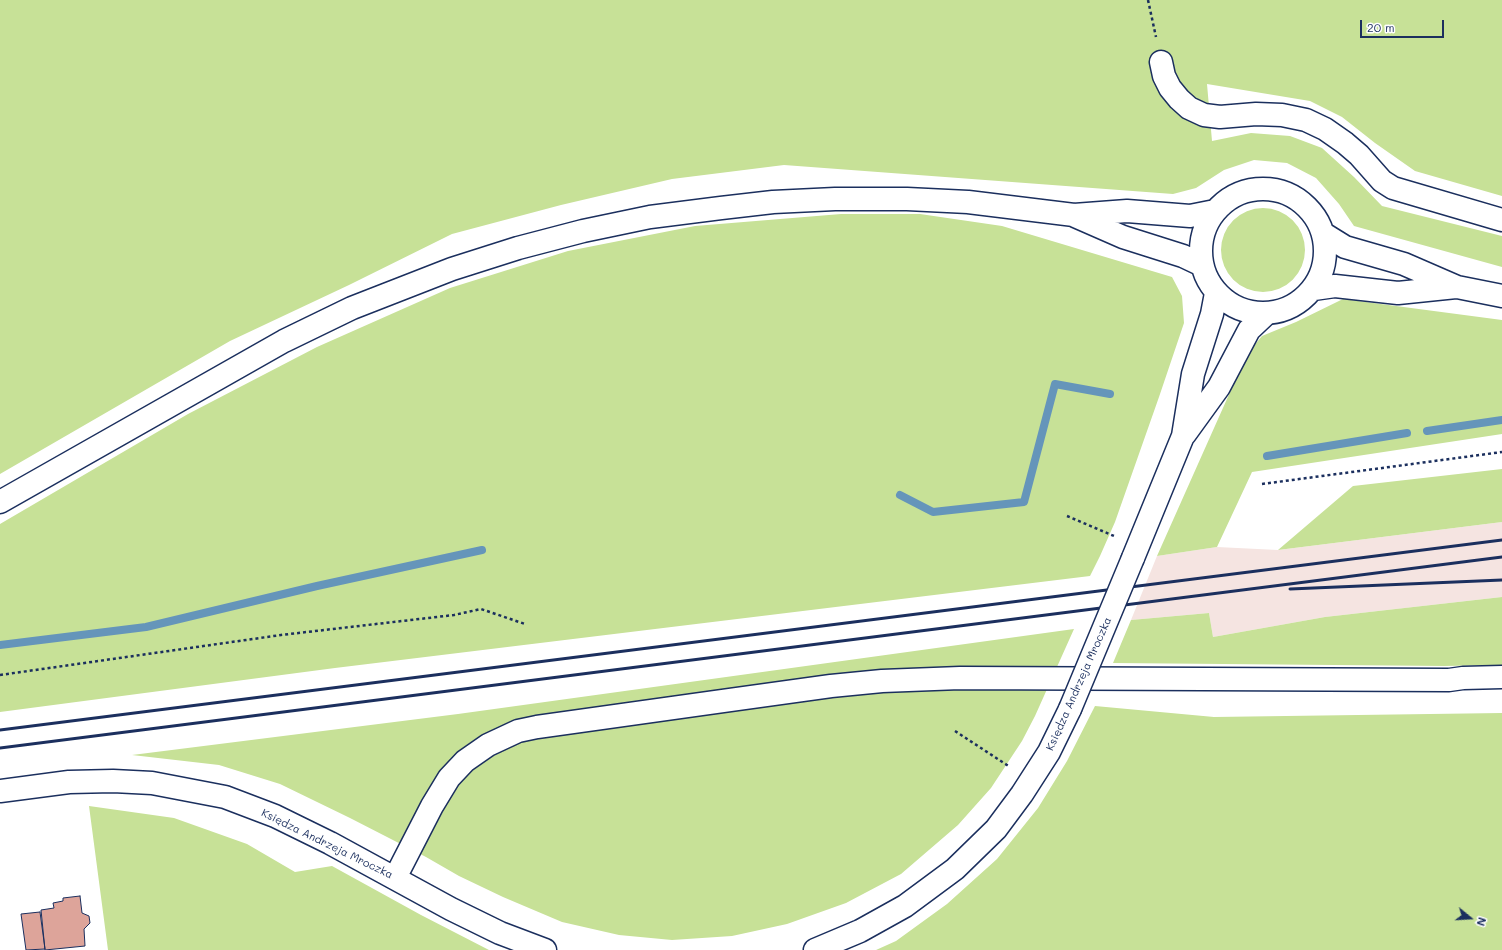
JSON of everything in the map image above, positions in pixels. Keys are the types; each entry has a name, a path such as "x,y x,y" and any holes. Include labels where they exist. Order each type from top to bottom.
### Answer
{"street":[{"path":"1161,62 1164,76 1170,88 1189,108 1204,115 1220,117 1256,114 1282,115 1306,120 1345,143 1392,188 1502,220"},
{"path":"1254,188 1276,189 1298,198 1314,213 1324,234 1326,253 1323,272 1314,289 1301,302 1284,310 1266,314 1248,312 1231,304 1216,292 1208,280 1202,266 1201,246 1203,234 1214,211 1232,196 1254,188"},
{"path":"0,502 207,384 352,308 452,269 518,248 583,231 650,217 772,202 835,199 907,199 968,202 1074,215 1127,211 1190,216 1214,211"},
{"path":"1074,215 1123,237 1183,256 1202,266"},
{"path":"1324,234 1345,246 1404,264 1456,287 1502,296"},
{"path":"1314,289 1335,286 1398,293 1456,287"},
{"name":"Księdza Andrzeja Mroczka","path":"815,950 860,932 905,906 955,869 996,828 1022,794 1049,752 1070,709 1183,436 1193,374 1212,314 1216,292"},
{"name":"Księdza Andrzeja Mroczka","path":"1183,436 1219,387 1249,330 1266,314"},
{"path":"395,878 432,806 449,778 465,761 488,744 518,731 537,727 831,686 882,681 960,678 1449,680 1463,678 1502,677"},
{"name":"Księdza Andrzeja Mroczka","path":"0,791 69,782 114,781 152,783 225,797 274,816 330,843 451,909 500,933 545,950"}],"path":[{"path":"1148,0 1161,62"},
{"path":"1262,484 1502,452"},
{"path":"1066,516 1120,538"},
{"path":"0,675 281,635 454,615 481,609 525,624"},
{"path":"955,731 1012,768"}],"shaded area":[{"path":"1502,522 1502,597 1325,617 1213,637 1209,613 1131,620 1157,556 1217,547 1278,550"}],"green space":[{"path":"0,0 1502,0 1502,196 1415,171 1375,143 1342,117 1310,101 1207,84 1212,141 1251,133 1290,136 1322,148 1354,177 1382,206 1502,236 1502,267 1354,226 1339,204 1316,178 1287,163 1254,160 1224,170 1196,188 1173,194 784,165 672,179 561,205 452,234 349,285 230,341 0,474"},
{"path":"1255,208 1271,208 1287,215 1298,226 1305,242 1305,258 1302,266 1293,280 1287,285 1271,292 1255,292 1239,285 1228,274 1221,258 1221,242 1228,226 1239,215"},
{"path":"841,214 920,214 1002,226 1172,277 1182,296 1184,323 1115,522 1090,576 335,668 0,712 0,524 188,414 317,347 450,288 568,251 695,226"},
{"path":"1343,299 1502,320 1502,434 1252,472 1217,547 1157,556 1247,354 1262,336 1296,322"},
{"path":"1502,469 1502,522 1278,550 1353,486"},
{"path":"1502,597 1502,665 1444,666 1113,663 1131,620 1209,613 1213,637 1325,617"},
{"path":"1074,629 1035,716 1022,741 991,788 958,825 901,874 846,903 787,924 732,936 672,940 619,935 562,922 503,897 459,876 426,857 280,784 219,765 132,755 458,714"},
{"path":"1095,706 1214,717 1502,713 1502,950 876,950 896,941 947,904 997,859 1038,808 1067,761"},
{"path":"89,806 174,818 247,844 295,872 332,866 421,915 489,950 108,950"}],"building":[{"path":"80,896 82,913 89,916 90,923 84,929 85,946 45,950 41,910 54,908 53,903 63,901 63,898"},
{"path":"40,912 45,949 26,950 21,914"}],"waterway":[{"path":"900,495 933,512 1024,502 1055,384 1110,394"},
{"path":"1427,431 1502,420"},
{"path":"1267,456 1407,433"},
{"path":"0,645 146,627 317,586 482,550"}],"railway":[{"path":"0,730 1502,540"},
{"path":"0,748 1502,557"},
{"path":"1290,589 1502,580"}]}
